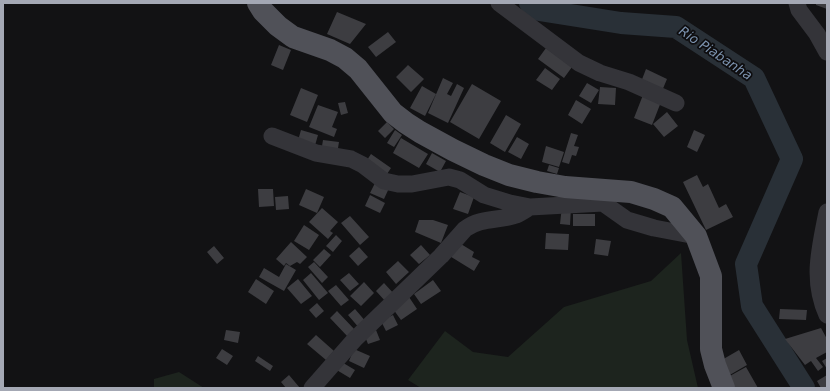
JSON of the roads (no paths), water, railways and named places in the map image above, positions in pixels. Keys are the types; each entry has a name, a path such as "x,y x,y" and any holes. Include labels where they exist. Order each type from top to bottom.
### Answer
{"main road":[{"path":"258,3 263,11 278,26 293,36 330,50 346,58 358,69 393,113 406,123 427,136 484,165 537,182 565,187 631,192 654,199 672,207 696,236 711,276 711,350 724,388"}],"street":[{"path":"499,3 578,62 600,73 629,82 676,103"},
{"path":"797,3 799,10 817,34 827,52"},
{"path":"272,136 316,153 351,159 363,165 384,181 398,184 412,184 449,177 460,180 484,195 530,207 603,203 627,220 654,228 696,236"},
{"path":"312,388 355,339 441,256 465,229 469,226 489,219 516,215 530,207"},
{"path":"827,212 818,261 817,279 820,296 827,315"}],"waterway":[{"name":"Rio Piabanha","path":"530,3 539,10 621,23 676,27 754,78 792,159 746,264 752,306 804,388"}]}
